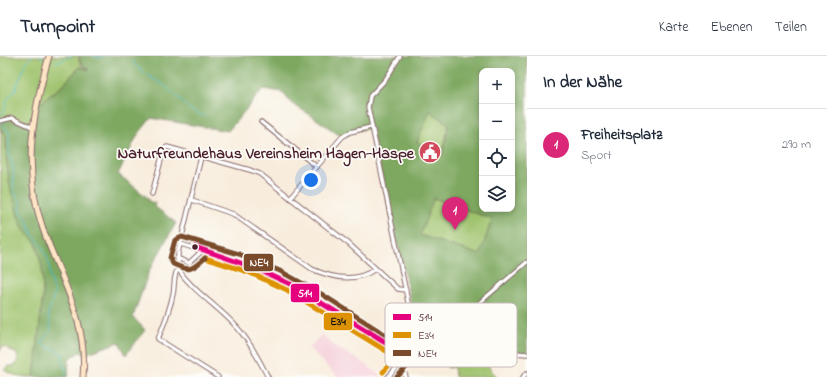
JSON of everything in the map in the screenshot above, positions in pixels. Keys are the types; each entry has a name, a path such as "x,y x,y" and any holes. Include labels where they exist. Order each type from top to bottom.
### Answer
{"main road":[{"path":"50,56 32,127 31,175 35,202 43,228 76,309 84,354 83,377"}],"street":[{"path":"400,56 386,79 370,96 368,107 408,303"},
{"path":"1,120 12,118 32,127"},
{"path":"261,122 317,167"},
{"path":"290,198 346,134 371,127"},
{"path":"152,194 165,148 170,147 201,157 226,162 255,172 349,244 398,289 406,290"},
{"path":"201,157 177,258 178,269 176,272 173,293 167,317 158,339 218,377"},
{"path":"192,200 233,214 312,269 323,275 333,278 354,277 375,269"},
{"path":"181,244 255,268 290,284 385,342"},
{"path":"177,258 189,263 203,250"},
{"path":"481,303 527,262"},
{"path":"178,269 191,286 238,329 251,346 268,377"},
{"path":"388,377 397,367"},
{"path":"403,367 406,377"},
{"path":"523,377 527,373"}],"shaded area":[{"path":"322,334 332,344 371,368 381,377 337,377 309,348"}],"green space":[{"path":"0,56 49,56 32,127 0,121"},
{"path":"51,56 78,56 80,64 87,69 79,67 61,87 38,105"},
{"path":"79,56 527,56 527,354 517,351 517,303 411,303 371,128 350,132 342,137 292,104 282,92 263,89 228,131 151,118 137,136 118,174 148,198 148,201 155,203 154,206 176,223 149,271 133,317 145,330 126,355 119,342 88,353 84,354 80,352 69,359 68,377 34,377 43,294 42,267 36,243 24,230 18,216 10,188 6,159 6,138 2,130 0,131 0,121 7,118 32,127 36,106 61,87 80,67 89,70 80,62","holes":["430,111 449,124 442,156 417,142","434,198 492,219 480,255 420,235"]},
{"path":"430,111 449,124 442,156 416,143"},
{"path":"1,129 6,138 6,159 18,216 24,230 36,243 42,267 43,294 34,377 19,377 4,370 9,366 15,366 18,359 17,354 3,346 0,351"},
{"path":"433,198 492,219 480,255 419,235"},
{"path":"454,367 489,367 497,377 455,377"}],"waterway":[{"path":"0,116 4,112 8,98 15,90 26,62 32,56"},
{"path":"55,61 60,61 72,56"},
{"path":"93,56 99,58 104,56"},
{"path":"132,60 135,65 166,87 193,111 205,116"},
{"path":"1,121 9,133 9,153 13,166 14,192 21,202 20,210 27,220 33,235 43,248 49,262 50,277 55,293 48,313 51,331 43,340 42,344 63,354 63,364 67,373 65,377"}],"transit line":[{"name":"NE4","path":"205,258 193,267 187,269 173,264 170,258 175,240 182,237 239,254 280,271 323,295 385,334"},
{"name":"514","path":"195,247 255,268 290,284 385,342"},
{"name":"E34","path":"205,258 248,272 287,290 385,350"},
{"name":"E34","path":"383,372 387,367"},
{"name":"NE4","path":"397,377 407,367"}],"place":[{"name":"Naturfreundehaus Vereinsheim Hagen-Haspe","path":"430,152"},
{"name":"Freiheitsplatz","path":"455,230"}]}
